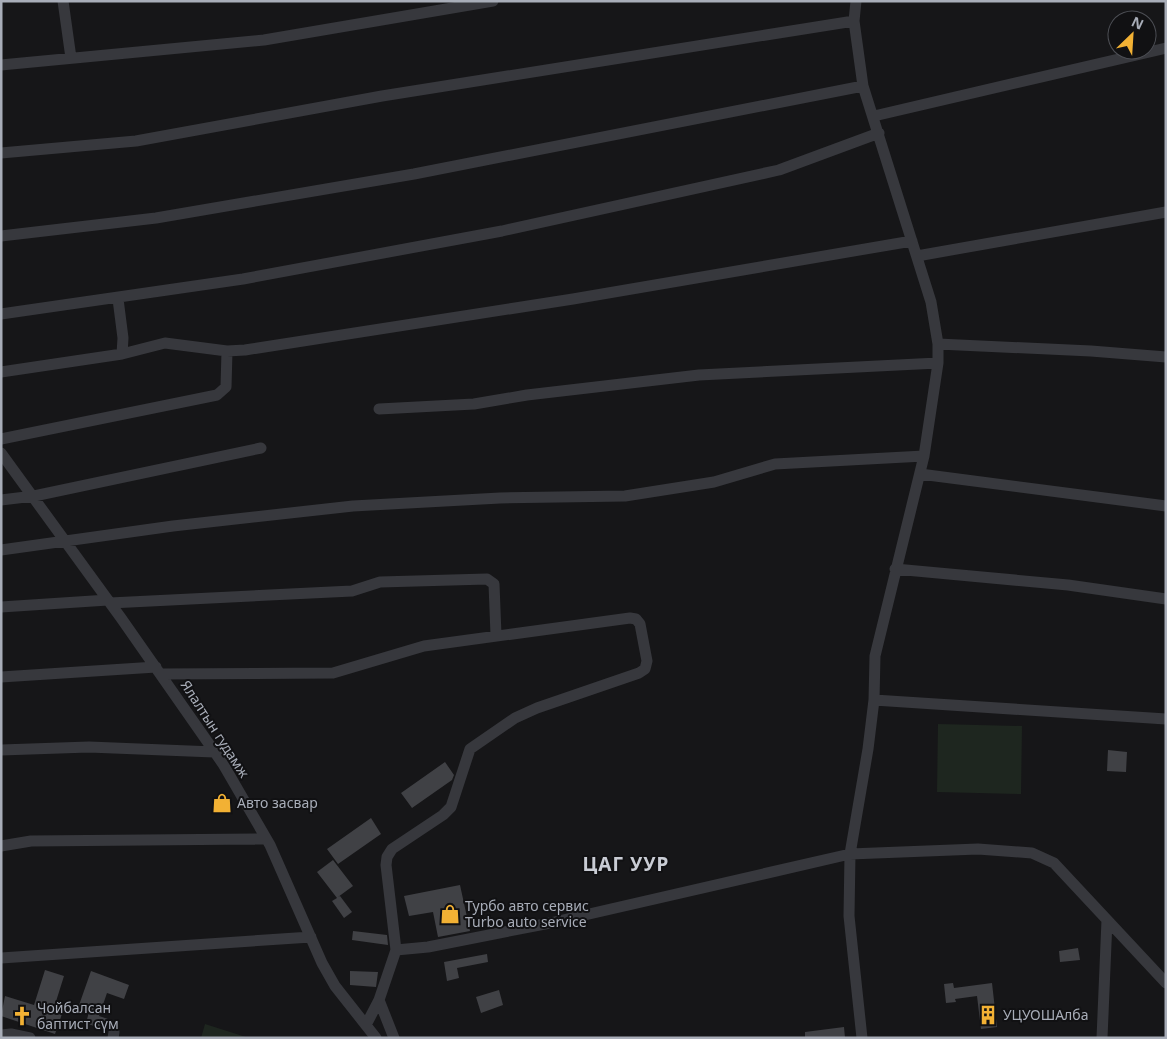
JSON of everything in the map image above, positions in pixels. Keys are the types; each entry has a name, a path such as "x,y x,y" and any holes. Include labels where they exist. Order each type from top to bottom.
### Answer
{"street":[{"path":"63,1 71,58"},
{"path":"1,66 264,40 493,1"},
{"path":"856,1 854,21 863,86 931,302 938,344 938,363 924,456 875,656 874,700 850,854 848,901 862,1038"},
{"path":"1,153 136,141 382,96 854,21"},
{"path":"874,116 1166,48"},
{"path":"1,236 156,218 414,174 863,86"},
{"path":"1,314 243,279 521,226 778,170 879,133"},
{"path":"917,256 1166,212"},
{"path":"1,372 122,354 165,342 227,351 582,298 912,241"},
{"path":"118,298 123,338 122,354"},
{"path":"938,344 1091,351 1166,357"},
{"path":"1,439 217,396 226,388 227,351"},
{"path":"379,409 474,404 527,395 699,375 938,363"},
{"path":"1,500 34,496 260,448"},
{"name":"Ялалтын гудамж","path":"1,453 34,496 158,670 214,752 266,839 335,986 376,1038"},
{"path":"1,550 173,526 353,506 500,498 625,496 714,482 775,464 924,456"},
{"path":"920,474 1166,506"},
{"path":"895,569 1068,585 1166,599"},
{"path":"1,608 352,591 380,582 487,579 494,584 496,635"},
{"path":"1,677 158,670 333,673 424,646 630,618 636,620 640,624 646,662 645,669 639,673 537,708 515,718 470,749 451,807 443,815 392,849 387,857 386,865 396,950 379,1000 366,1025"},
{"path":"874,700 1166,719"},
{"path":"1,750 89,747 214,752"},
{"path":"1,846 31,841 266,839"},
{"path":"396,950 428,947 550,923 850,854 978,849 1032,853 1054,864 1166,984"},
{"path":"1102,1038 1107,920"},
{"path":"1,958 311,936"},
{"path":"379,1000 394,1038"},
{"path":"1,1035 11,1034 30,1038"}],"shaded area":[{"path":"938,724 1022,726 1021,794 937,792"},
{"path":"205,1024 249,1038 201,1038"}],"building":[{"path":"1108,750 1127,752 1126,772 1107,771"},
{"path":"445,762 454,775 452,780 412,808 401,793"},
{"path":"371,818 381,834 338,864 327,849"},
{"path":"333,860 353,886 338,897 340,896 352,912 344,918 332,901 337,898 317,872"},
{"name":"Турбо авто сервис Turbo auto service","path":"460,885 470,931 438,937 433,912 409,916 404,896"},
{"path":"353,931 387,935 388,945 352,940"},
{"path":"1078,948 1080,960 1060,962 1059,951"},
{"path":"487,954 488,962 457,968 459,978 447,981 444,962"},
{"path":"45,970 64,976 53,1011 62,1014 55,1034 1,1016 5,996 34,1005"},
{"path":"91,971 129,985 124,999 107,993 99,1016 108,1019 104,1030 86,1023 89,1012 78,1008"},
{"path":"350,971 378,972 376,987 350,985"},
{"name":"УЦУОШАлба","path":"953,983 954,988 992,983 997,1027 981,1029 977,996 955,999 956,1002 946,1003 944,984"},
{"path":"499,990 503,1005 481,1013 476,997"},
{"path":"844,1027 845,1038 805,1038 805,1032"}],"place":[{"name":"Авто засвар","path":"222,803"},
{"name":"Турбо авто сервис Turbo auto service","path":"450,914"},
{"name":"УЦУОШАлба","path":"988,1015"},
{"name":"Чойбалсан баптист сүм","path":"22,1016"}],"district":[{"name":"ЦАГ УУР","path":"626,864"}]}
